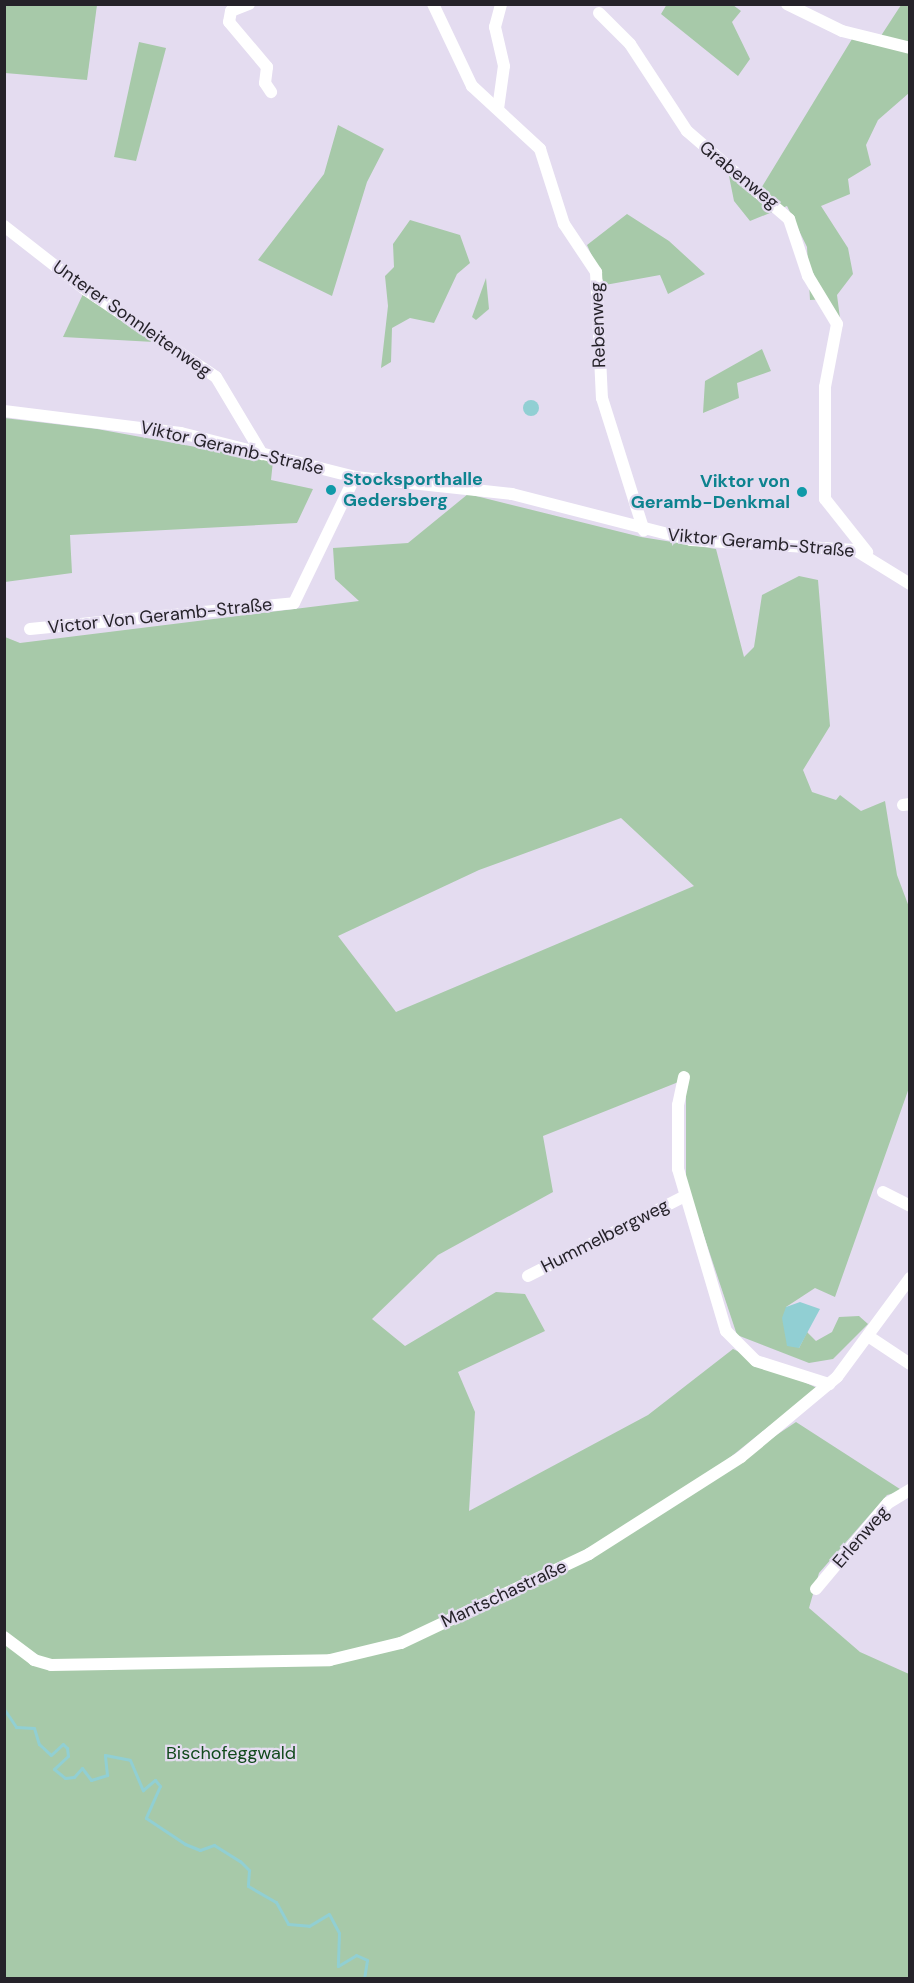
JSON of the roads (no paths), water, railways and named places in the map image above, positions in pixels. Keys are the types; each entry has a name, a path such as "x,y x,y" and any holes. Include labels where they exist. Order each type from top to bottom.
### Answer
{"street":[{"path":"249,4 231,11 229,22 267,67 265,84 271,92"},
{"name":"Rebenweg","path":"433,4 465,76 540,148 564,224 596,272 601,389 644,531"},
{"path":"498,109 504,66 495,27 501,4"},
{"path":"787,4 842,31 909,48"},
{"name":"Grabenweg","path":"599,13 630,44 687,131 789,219 808,276 838,332 825,387 825,499 870,555"},
{"name":"Unterer Sonnleitenweg","path":"4,226 86,290 216,377 262,454"},
{"name":"Viktor Geramb-Straße","path":"4,411 136,425 355,477 512,494 644,531 699,541 832,547 870,555 908,581"},
{"name":"Victor Von Geramb-Straße","path":"30,629 294,603 355,477"},
{"name":"Hummelbergweg","path":"684,1077 676,1147 683,1197 718,1313 735,1344 772,1369 829,1384"},
{"path":"883,1192 909,1206"},
{"name":"Hummelbergweg","path":"528,1276 683,1197"},
{"name":"Mantschastraße","path":"4,1637 34,1660 51,1665 330,1660 371,1654 589,1554 741,1456 829,1384 871,1338 909,1278"},
{"path":"871,1338 909,1364"},
{"name":"Erlenweg","path":"816,1589 888,1503 909,1490"}],"waterway":[{"path":"4,1709 16,1727 34,1728 39,1744 51,1755 63,1744 67,1748 68,1756 54,1769 65,1778 74,1777 82,1768 91,1780 107,1775 105,1755 130,1760 143,1790 155,1780 160,1786 146,1818 185,1844 200,1850 214,1845 240,1861 249,1870 248,1886 276,1902 288,1924 309,1926 329,1914 339,1933 338,1966 356,1955 367,1960 364,1978"}],"place":[{"name":"Stocksporthalle Gedersberg","path":"331,490"},
{"name":"Viktor von Geramb-Denkmal","path":"802,492"}],"park label":[{"name":"Bischofeggwald","path":"231,1753"}]}
